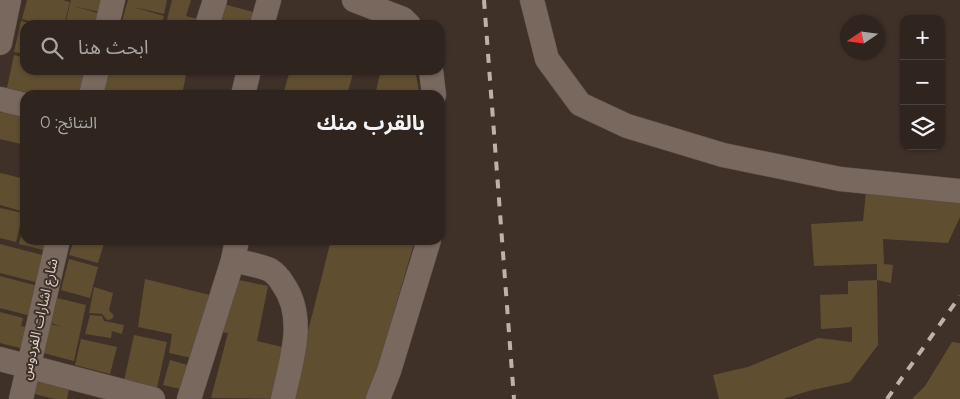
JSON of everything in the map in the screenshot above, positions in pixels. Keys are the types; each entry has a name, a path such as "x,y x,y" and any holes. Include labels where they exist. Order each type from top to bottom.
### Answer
{"street":[{"path":"0,43 9,0"},
{"path":"108,20 113,0"},
{"path":"209,20 215,0"},
{"path":"263,20 268,0"},
{"path":"354,0 404,20"},
{"path":"532,0 548,59 580,104 626,126 723,155 840,179 960,191"},
{"path":"92,90 96,75"},
{"path":"244,90 248,75"},
{"path":"432,75 433,90"},
{"path":"0,99 20,104"},
{"name":"شارع اشارات الفردوس","path":"21,399 57,245"},
{"path":"378,399 427,245"},
{"path":"189,399 235,250 271,271 291,295 296,315 296,333 283,399"},
{"path":"0,358 118,395 153,399"}],"building":[{"path":"27,0 63,0 70,2 65,20 22,19"},
{"path":"71,0 107,0 104,13 73,6 105,15 104,20 66,20"},
{"path":"128,0 167,0 164,14 133,7 164,16 163,20 122,20"},
{"path":"172,0 191,0 186,16 199,19 199,20 167,20"},
{"path":"220,3 257,13 255,20 215,20"},
{"path":"20,25 20,53 14,52"},
{"path":"14,55 20,57 20,75 93,75 89,90 20,91 7,88"},
{"path":"98,75 186,75 183,90 96,90"},
{"path":"289,75 353,75 348,90 284,90"},
{"path":"380,75 416,75 419,90 376,90"},
{"path":"2,106 20,110 20,144 0,139 0,114"},
{"path":"0,173 20,178 20,211 0,205"},
{"path":"866,192 960,198 960,217 948,243 883,239 884,264 893,265 891,283 877,280 877,264 814,266 811,224 863,221"},
{"path":"0,208 20,212 20,225 16,242 0,238"},
{"path":"0,244 46,256 39,283 0,273"},
{"path":"23,245 49,245 48,251"},
{"path":"72,245 103,245 98,263 69,255"},
{"path":"330,245 414,245 387,336 373,399 291,399"},
{"path":"69,259 98,267 90,298 61,290"},
{"path":"0,276 38,286 31,316 0,308"},
{"path":"145,279 214,296 197,359 169,353 172,334 138,327"},
{"path":"233,279 268,286 257,341 299,351 287,399 211,398 228,333 221,332"},
{"path":"877,280 878,345 850,382 812,390 783,399 719,399 713,375 748,367 818,338 852,342 852,327 821,329 820,295 848,294 848,281"},
{"path":"94,287 113,293 109,310 114,316 112,319 107,320 102,314 89,313"},
{"path":"57,298 86,305 74,361 43,353 50,324 63,327 51,323"},
{"path":"0,312 23,318 21,326 29,328 24,349 0,343"},
{"path":"90,315 102,316 104,321 124,325 122,334 112,331 111,338 85,334"},
{"path":"134,335 167,342 157,388 124,381"},
{"path":"81,339 117,347 110,374 75,365"},
{"path":"952,342 960,343 960,399 912,399 925,386"},
{"path":"170,360 191,366 185,390 163,385"},
{"path":"37,371 70,384 67,399 54,399 31,393"}],"railway":[{"path":"484,0 514,399"},
{"path":"887,399 960,296"}]}
